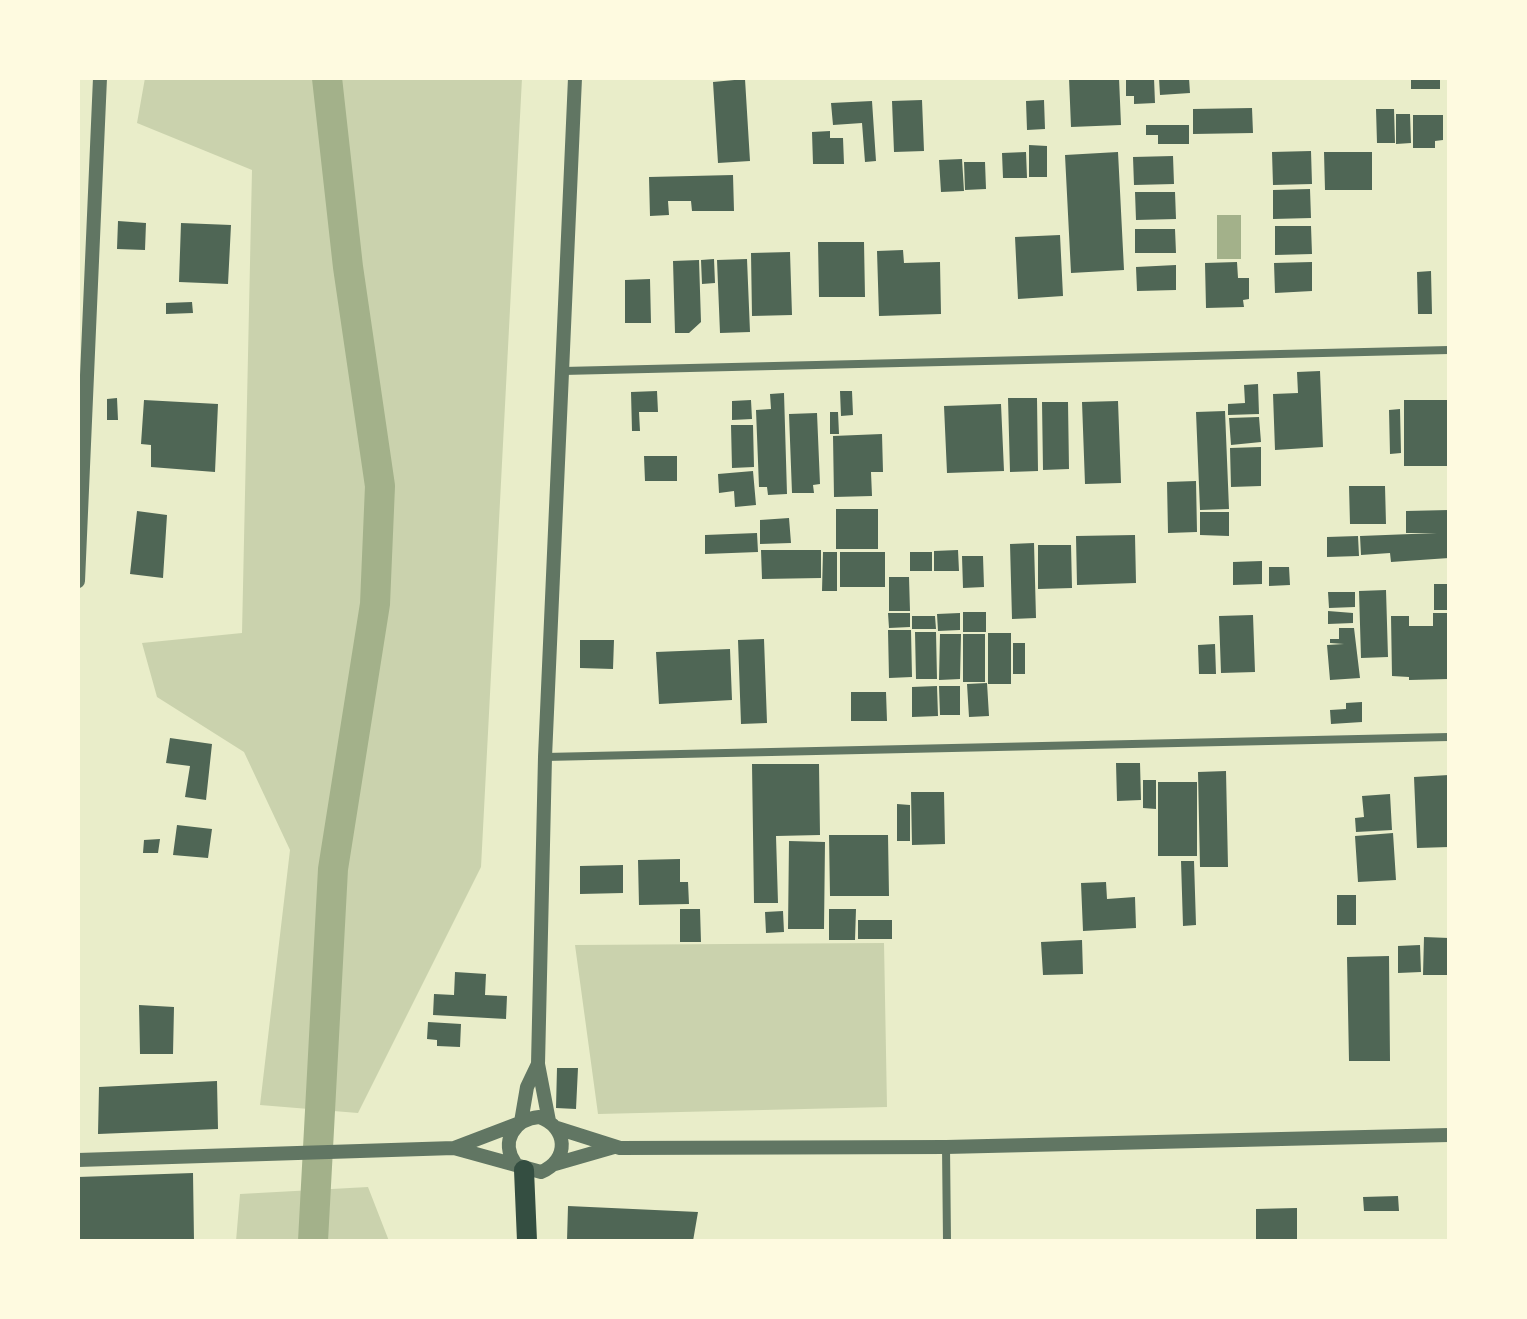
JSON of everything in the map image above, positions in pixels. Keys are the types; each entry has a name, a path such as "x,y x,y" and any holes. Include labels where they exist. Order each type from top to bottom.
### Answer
{"main road":[{"path":"520,1166 527,1241"}],"street":[{"path":"78,581 100,78"},
{"path":"555,1164 563,1144 553,1125 538,1064 545,757 575,78"},
{"path":"563,371 1449,350"},
{"path":"545,757 1449,737"},
{"path":"520,1166 508,1143 519,1123 527,1087 538,1064"},
{"path":"454,1148 533,1117 614,1147"},
{"path":"78,1160 454,1148 541,1172 555,1164 614,1147 946,1147 1449,1135"},
{"path":"946,1147 947,1241"}],"shaded area":[{"path":"145,78 522,78 481,867 358,1113 260,1105 290,850 244,752 157,697 142,643 242,633 252,170 137,123"},
{"path":"1217,215 1241,215 1241,259 1217,259"},
{"path":"884,943 887,1107 598,1114 575,945"},
{"path":"368,1187 389,1241 236,1241 240,1194"}],"building":[{"path":"1069,78 1119,78 1121,125 1071,127"},
{"path":"1126,78 1154,78 1155,103 1134,104 1134,96 1126,96"},
{"path":"1159,78 1189,78 1190,93 1160,95"},
{"path":"1411,78 1440,78 1440,89 1411,89"},
{"path":"745,79 750,161 718,163 713,82"},
{"path":"922,100 924,151 894,152 892,101"},
{"path":"1044,100 1045,129 1027,130 1026,101"},
{"path":"872,101 876,161 865,162 862,123 833,125 831,103"},
{"path":"1252,108 1253,133 1193,134 1193,109"},
{"path":"1376,109 1394,109 1395,143 1377,143"},
{"path":"1396,114 1410,114 1411,143 1396,144"},
{"path":"1413,115 1443,115 1443,140 1435,141 1435,148 1413,148"},
{"path":"1146,125 1189,125 1189,144 1158,144 1158,135 1146,135"},
{"path":"830,131 830,138 843,138 844,164 813,164 812,132"},
{"path":"1029,145 1047,146 1047,177 1029,177"},
{"path":"1311,151 1312,184 1273,185 1272,152"},
{"path":"1026,152 1027,178 1003,178 1002,153"},
{"path":"1118,152 1124,270 1071,273 1065,155"},
{"path":"1324,152 1372,152 1372,190 1325,190"},
{"path":"1173,156 1174,184 1134,185 1133,157"},
{"path":"962,159 964,191 941,192 939,160"},
{"path":"964,162 985,162 986,189 965,190"},
{"path":"733,175 734,211 692,211 691,201 668,201 669,215 650,216 649,177"},
{"path":"1310,189 1311,218 1273,219 1273,190"},
{"path":"1135,192 1175,192 1176,219 1136,220"},
{"path":"118,221 146,223 145,250 117,249"},
{"path":"181,223 231,225 228,284 179,282"},
{"path":"1275,226 1311,226 1312,254 1275,255"},
{"path":"1135,229 1175,229 1176,253 1135,253"},
{"path":"1060,235 1063,296 1018,299 1015,237"},
{"path":"818,242 864,242 865,297 819,297"},
{"path":"903,250 904,263 940,262 941,314 879,316 877,251"},
{"path":"790,252 792,315 752,316 751,253"},
{"path":"714,259 715,283 702,284 701,260"},
{"path":"747,259 750,332 720,333 717,260"},
{"path":"699,260 701,322 689,333 675,333 673,261"},
{"path":"1237,262 1238,278 1249,278 1249,299 1243,300 1244,307 1206,308 1205,263"},
{"path":"1312,262 1312,291 1275,293 1274,263"},
{"path":"1176,265 1176,290 1137,291 1136,267"},
{"path":"1431,271 1432,314 1418,314 1417,272"},
{"path":"650,279 651,323 625,323 625,280"},
{"path":"192,302 193,313 166,314 166,303"},
{"path":"1320,371 1323,447 1275,450 1273,394 1298,393 1297,372"},
{"path":"1258,384 1259,414 1228,415 1228,404 1245,403 1244,385"},
{"path":"657,391 658,412 639,412 640,431 632,431 631,392"},
{"path":"840,391 852,391 853,415 841,416"},
{"path":"784,393 787,494 768,495 767,487 759,487 756,410 771,409 770,394"},
{"path":"117,398 118,420 107,420 107,399"},
{"path":"1008,398 1037,398 1038,471 1010,472"},
{"path":"144,400 218,404 215,472 151,467 151,445 141,444"},
{"path":"751,400 752,419 732,420 732,401"},
{"path":"1404,400 1447,400 1447,466 1404,466"},
{"path":"1118,401 1121,483 1085,484 1082,402"},
{"path":"1042,402 1068,402 1069,469 1043,470"},
{"path":"1001,404 1004,471 947,473 944,406"},
{"path":"1400,409 1401,453 1390,454 1389,410"},
{"path":"1225,411 1229,509 1200,510 1196,412"},
{"path":"830,412 838,412 839,434 830,434"},
{"path":"817,413 820,484 813,485 814,493 792,493 789,414"},
{"path":"1259,417 1261,442 1231,445 1229,418"},
{"path":"731,425 753,425 754,467 732,468"},
{"path":"882,434 883,472 871,472 872,496 834,497 833,436"},
{"path":"1261,447 1261,486 1231,487 1230,448"},
{"path":"644,456 677,456 677,481 645,481"},
{"path":"753,471 756,505 735,507 734,491 719,493 718,474"},
{"path":"1196,481 1197,532 1168,533 1167,482"},
{"path":"1349,486 1385,486 1386,524 1350,524"},
{"path":"836,509 878,509 878,549 836,549"},
{"path":"1449,510 1449,558 1391,562 1390,553 1361,555 1360,536 1437,533 1406,533 1406,511"},
{"path":"137,511 167,515 163,578 130,574"},
{"path":"1200,512 1229,512 1229,536 1200,535"},
{"path":"789,518 791,543 760,544 760,520"},
{"path":"757,533 758,552 705,554 705,535"},
{"path":"1135,535 1136,583 1077,585 1076,536"},
{"path":"1358,536 1359,556 1327,557 1327,537"},
{"path":"1034,543 1036,618 1012,619 1010,544"},
{"path":"1038,545 1071,545 1072,588 1038,589"},
{"path":"761,550 821,550 821,578 762,579"},
{"path":"958,550 959,571 934,571 934,551"},
{"path":"823,552 837,552 837,591 822,591"},
{"path":"840,552 885,552 885,587 840,587"},
{"path":"910,552 932,552 932,571 910,571"},
{"path":"962,556 983,556 984,587 963,588"},
{"path":"1262,561 1262,584 1233,585 1233,562"},
{"path":"1269,567 1289,567 1290,585 1269,586"},
{"path":"889,577 909,577 910,611 889,611"},
{"path":"1434,584 1449,584 1449,610 1434,610"},
{"path":"1386,590 1388,657 1361,658 1359,591"},
{"path":"1328,592 1355,592 1355,607 1329,608"},
{"path":"1328,611 1353,613 1353,623 1328,624"},
{"path":"963,612 986,612 986,632 963,632"},
{"path":"888,613 910,613 910,627 889,628"},
{"path":"960,613 960,630 938,631 937,614"},
{"path":"1433,613 1449,613 1449,679 1409,680 1409,677 1392,676 1391,616 1409,616 1409,626 1433,626"},
{"path":"1253,615 1255,672 1221,673 1219,616"},
{"path":"912,616 935,616 936,629 912,629"},
{"path":"1339,628 1354,628 1360,678 1330,680 1327,645 1344,644 1330,643 1330,639 1339,639"},
{"path":"888,630 911,630 912,677 889,678"},
{"path":"915,632 936,632 937,679 916,679"},
{"path":"988,633 1011,633 1011,684 988,684"},
{"path":"940,634 961,634 960,679 939,680"},
{"path":"963,634 985,634 985,682 963,682"},
{"path":"764,639 767,723 741,724 738,640"},
{"path":"580,640 614,640 613,669 580,668"},
{"path":"1013,643 1025,643 1025,674 1013,674"},
{"path":"1215,644 1216,674 1199,674 1198,645"},
{"path":"730,649 732,700 659,704 656,652"},
{"path":"987,683 989,716 969,717 967,684"},
{"path":"937,686 938,716 912,717 912,687"},
{"path":"939,686 960,686 960,715 940,715"},
{"path":"851,692 886,692 887,721 851,721"},
{"path":"1362,702 1362,722 1331,724 1330,710 1346,709 1346,703"},
{"path":"170,738 212,744 206,800 185,797 190,766 166,763"},
{"path":"1116,763 1140,763 1141,800 1117,801"},
{"path":"752,764 819,764 820,835 776,836 778,903 754,903"},
{"path":"1226,771 1228,867 1200,867 1198,772"},
{"path":"1449,775 1449,847 1417,848 1414,777"},
{"path":"1143,780 1156,780 1156,809 1143,808"},
{"path":"1158,782 1197,782 1197,856 1158,856"},
{"path":"911,792 944,792 945,844 912,845"},
{"path":"1390,794 1392,830 1356,832 1355,818 1364,817 1362,796"},
{"path":"897,804 910,805 910,841 897,841"},
{"path":"177,825 212,829 208,858 173,855"},
{"path":"1393,833 1396,880 1358,882 1355,836"},
{"path":"829,835 888,835 889,896 830,896"},
{"path":"160,839 158,853 143,853 144,840"},
{"path":"789,841 825,842 824,929 788,929"},
{"path":"680,859 680,882 688,882 689,904 639,905 638,860"},
{"path":"1181,861 1194,861 1196,925 1183,926"},
{"path":"623,865 623,893 580,894 580,866"},
{"path":"1106,882 1107,899 1135,897 1136,928 1083,931 1081,883"},
{"path":"1337,895 1356,895 1356,925 1337,925"},
{"path":"680,909 700,909 701,942 680,942"},
{"path":"829,909 856,909 855,940 829,940"},
{"path":"783,911 784,932 766,933 765,912"},
{"path":"858,920 892,920 892,939 858,939"},
{"path":"1424,937 1449,938 1449,975 1423,975"},
{"path":"1082,940 1083,974 1043,975 1041,942"},
{"path":"1420,945 1421,972 1398,973 1398,946"},
{"path":"1389,956 1390,1061 1349,1061 1347,957"},
{"path":"455,972 486,974 485,995 507,996 506,1019 433,1015 434,994 454,995"},
{"path":"139,1005 174,1007 173,1054 140,1054"},
{"path":"428,1022 461,1024 460,1047 437,1046 437,1040 427,1039"},
{"path":"557,1068 578,1068 576,1109 556,1108"},
{"path":"217,1081 218,1129 98,1134 99,1087"},
{"path":"193,1173 194,1241 78,1241 78,1177"},
{"path":"1398,1196 1399,1211 1364,1211 1363,1197"},
{"path":"568,1206 698,1212 693,1241 567,1241"},
{"path":"1297,1208 1297,1241 1256,1241 1256,1209"}],"waterway":[{"path":"313,1241 333,869 375,604 380,486 348,267 327,78"}]}
